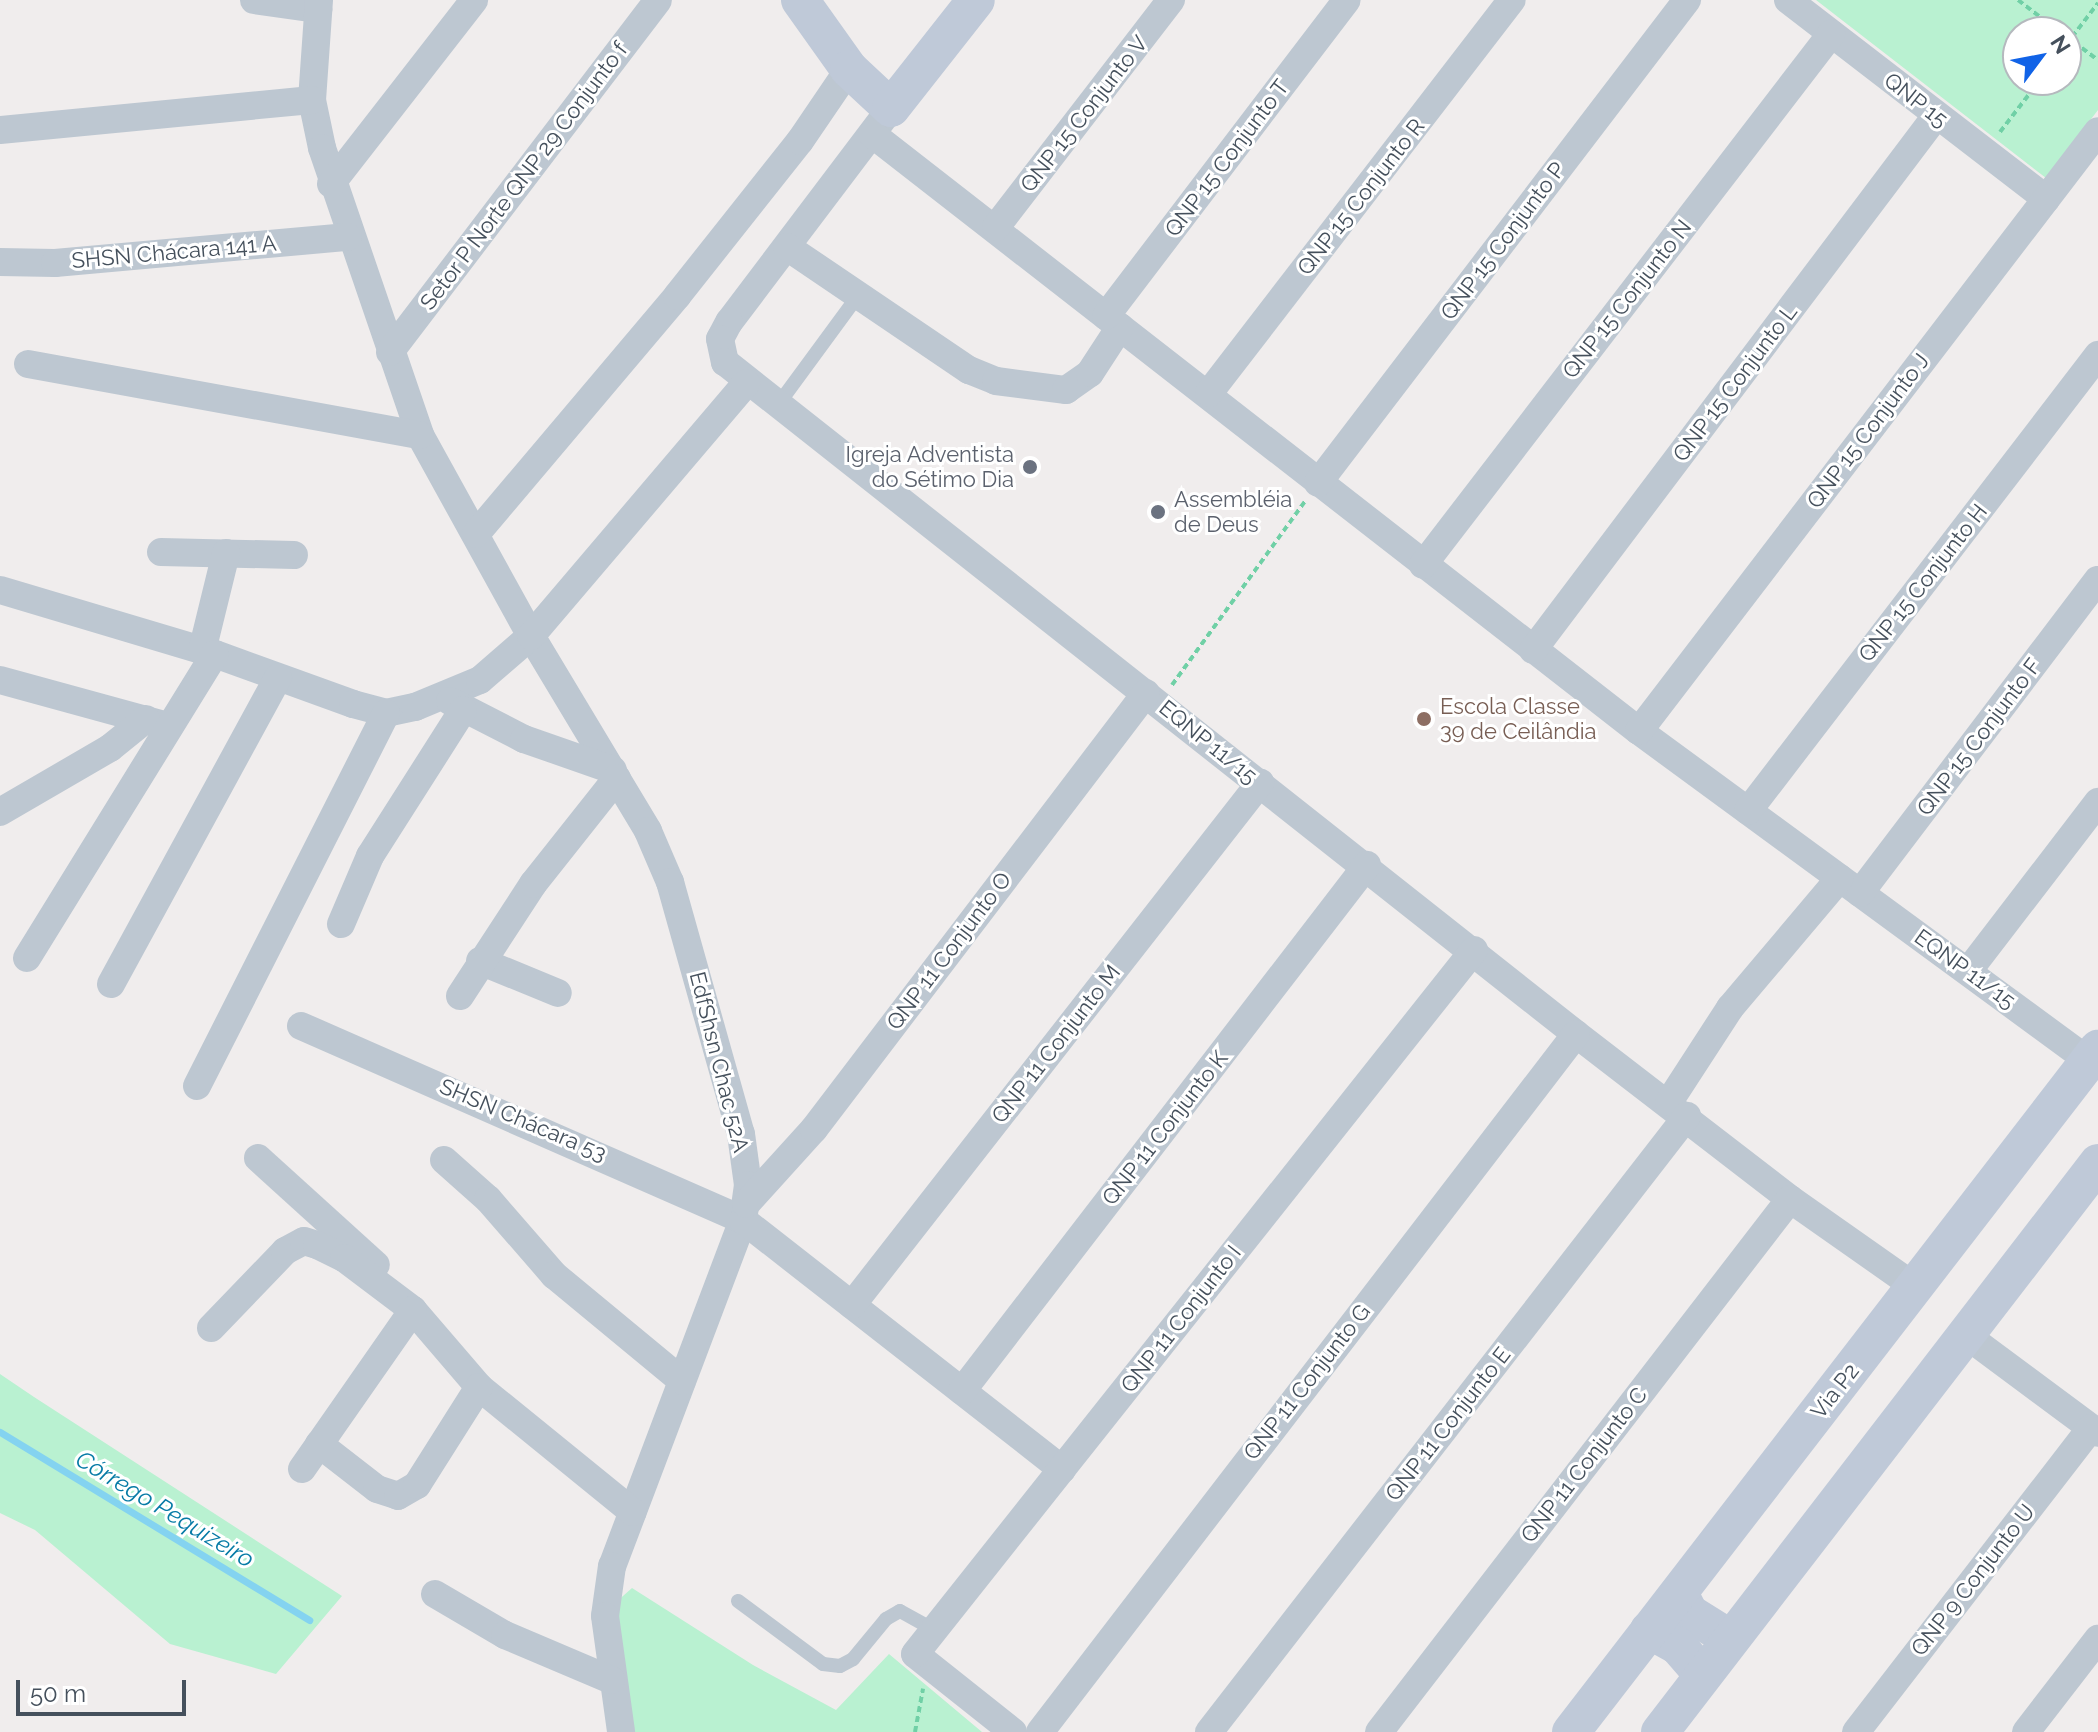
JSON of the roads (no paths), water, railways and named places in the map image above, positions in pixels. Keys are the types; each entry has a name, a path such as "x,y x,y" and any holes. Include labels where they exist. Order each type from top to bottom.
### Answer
{"main road":[{"path":"800,0 882,121 976,0"},
{"name":"Via P2","path":"1571,1732 2094,1055"},
{"path":"1660,1732 2098,1163"},
{"path":"1679,1593 1689,1613 1731,1639"},
{"path":"1649,1630 1678,1646 1703,1675"}],"street":[{"path":"254,0 318,4"},
{"path":"331,184 474,0"},
{"name":"Setor P Norte QNP 29 Conjunto f","path":"390,352 658,0"},
{"name":"QNP 15 Conjunto V","path":"996,227 1171,0"},
{"name":"QNP 15 Conjunto T","path":"1113,321 1347,0"},
{"name":"QNP 15 Conjunto R","path":"1209,393 1512,0"},
{"name":"QNP 15 Conjunto P","path":"1318,483 1687,0"},
{"name":"QNP 15","path":"1788,0 2046,199"},
{"name":"EdfShsn Chac 52A","path":"318,4 312,100 331,184 420,435 531,636 615,774 670,882 741,1134 745,1212 612,1566 605,1616 611,1680 621,1732"},
{"name":"QNP 15 Conjunto N","path":"1423,565 1831,34"},
{"path":"476,534 677,296 800,141 849,69"},
{"path":"0,130 312,100"},
{"name":"QNP 15 Conjunto L","path":"1533,650 1936,116"},
{"name":"EQNP 11/15","path":"1915,1287 1790,1199 1678,1109 1576,1034 1367,865 746,383 725,362 720,339 882,121 996,227 1533,650 1850,886 2094,1055"},
{"name":"QNP 15 Conjunto J","path":"1639,731 2098,131"},
{"name":"SHSN Chácara 141 A","path":"0,262 55,263 348,237"},
{"path":"787,247 969,370 996,381 1056,391 1090,373 1113,321"},
{"name":"QNP 15 Conjunto H","path":"1748,811 2098,355"},
{"path":"28,364 420,435"},
{"path":"341,924 370,856 454,704 531,636 746,383"},
{"path":"161,552 294,555"},
{"path":"27,958 157,723 208,653 226,553"},
{"name":"QNP 15 Conjunto F","path":"1850,886 2098,580"},
{"path":"0,590 208,653 386,713 454,704 524,739 615,774 480,961 460,996"},
{"path":"111,984 278,678"},
{"path":"0,680 157,723"},
{"name":"QNP 11 Conjunto O","path":"745,1212 814,1129 1152,698"},
{"path":"197,1086 386,713"},
{"path":"0,812 157,723"},
{"name":"QNP 11 Conjunto M","path":"852,1305 1260,783"},
{"path":"1969,970 2098,802"},
{"name":"QNP 11 Conjunto K","path":"962,1391 1367,865"},
{"path":"1678,1109 1730,1008 1850,886"},
{"name":"QNP 11 Conjunto I","path":"1013,1732 915,1654 1474,950"},
{"path":"480,961 558,993"},
{"name":"SHSN Chácara 53","path":"301,1026 745,1212 852,1305 1062,1469"},
{"name":"QNP 11 Conjunto G","path":"1040,1732 1576,1034"},
{"name":"QNP 11 Conjunto E","path":"1209,1732 1678,1109"},
{"path":"258,1158 374,1260 386,1287"},
{"path":"444,1160 488,1199 554,1275 682,1381"},
{"name":"QNP 11 Conjunto C","path":"1379,1732 1790,1199"},
{"path":"211,1328 285,1251 304,1241 317,1245 386,1287 413,1310 479,1387 633,1512"},
{"path":"302,1469 413,1310"},
{"path":"1966,1335 2095,1431"},
{"path":"319,1444 377,1489 398,1496 417,1485 479,1387"},
{"name":"QNP 9 Conjunto U","path":"1856,1732 2095,1431"},
{"path":"435,1594 505,1635 611,1680"},
{"path":"2026,1732 2098,1639"}],"lane":[{"path":"777,406 857,297"},
{"path":"738,1601 823,1664 840,1666 853,1659 886,1619 900,1611 934,1630"}],"waterway":[{"name":"Córrego Pequizeiro","path":"0,1432 309,1620"}],"place":[{"name":"Igreja Adventista do Sétimo Dia","path":"1030,467"},
{"name":"Assembléia de Deus","path":"1158,512"},
{"name":"Escola Classe 39 de Ceilândia","path":"1424,719"}]}
